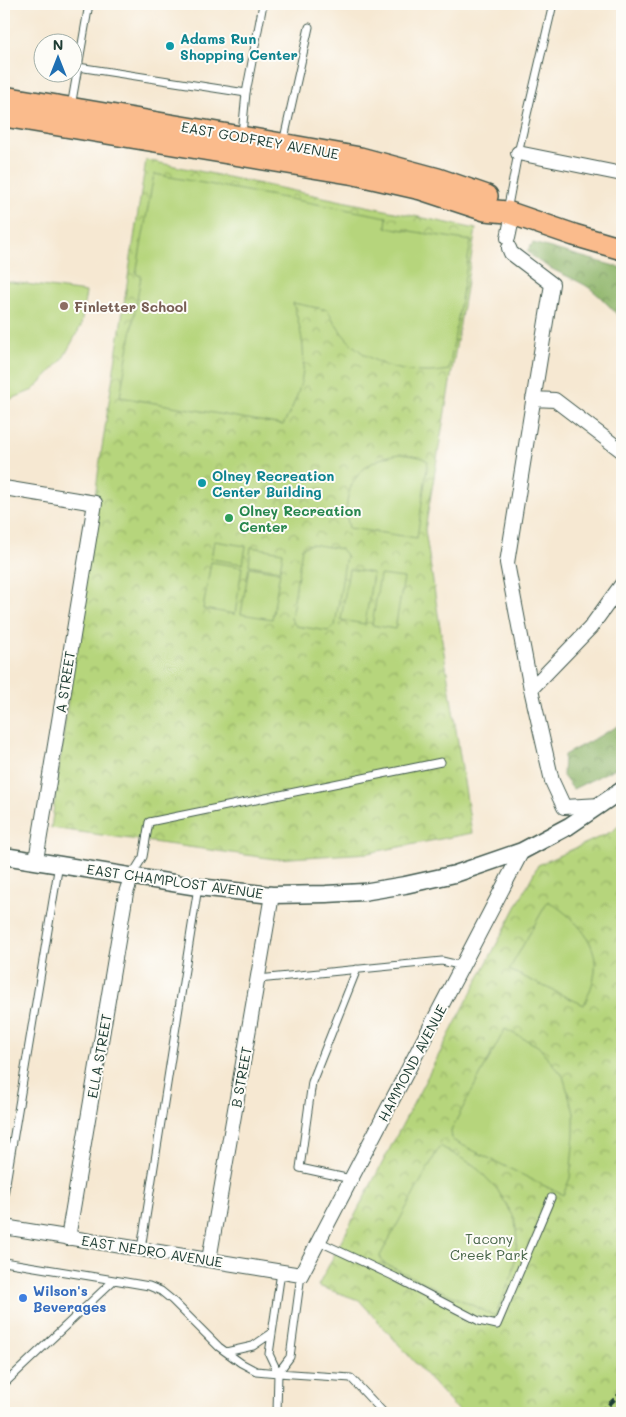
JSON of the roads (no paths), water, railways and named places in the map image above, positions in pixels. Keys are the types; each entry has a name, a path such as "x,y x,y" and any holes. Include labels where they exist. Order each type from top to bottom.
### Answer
{"main road":[{"name":"EAST GODFREY AVENUE","path":"4,97 69,118"},
{"name":"EAST GODFREY AVENUE","path":"4,116 69,118 280,153 355,174 421,189 485,210 510,213 622,249"}],"street":[{"path":"518,153 622,174"},
{"path":"510,213 508,243 511,253 552,284 507,563 531,689 552,781 564,807 602,805"},
{"path":"533,399 555,400 622,450"},
{"name":"A STREET","path":"5,490 95,503 36,860"},
{"path":"531,689 590,628 622,584"},
{"name":"EAST CHAMPLOST AVENUE","path":"4,856 198,887 272,895 364,892 455,874 522,851 568,826 622,790"},
{"name":"HAMMOND AVENUE","path":"301,1275 522,851"},
{"name":"ELLA STREET","path":"68,1238 126,892 132,875"},
{"name":"B STREET","path":"209,1260 272,895"},
{"name":"EAST NEDRO AVENUE","path":"4,1227 301,1275"}],"lane":[{"path":"82,44 89,4"},
{"path":"240,146 246,92 263,4"},
{"path":"510,213 518,153 553,4"},
{"path":"280,153 309,27"},
{"path":"82,68 246,92"},
{"path":"69,118 75,82"},
{"path":"132,875 143,857 149,822 441,762"},
{"path":"4,1195 59,864"},
{"path":"141,1249 198,887"},
{"path":"258,979 442,960 462,966"},
{"path":"351,1178 300,1168 312,1082 357,969"},
{"path":"318,1241 395,1277 479,1321 497,1326 551,1198"},
{"path":"4,1262 149,1286 161,1291 172,1300 219,1347 241,1363 256,1371 351,1378 384,1413"},
{"path":"277,1413 278,1373 269,1354 282,1272"},
{"path":"278,1373 290,1357 301,1275"},
{"path":"4,1384 114,1280"},
{"path":"226,1352 253,1346 272,1333"}],"railway":[{"path":"600,1413 622,1392"},
{"path":"613,1413 622,1404"}],"place":[{"name":"Adams Run Shopping Center","path":"170,46"},
{"name":"Finletter School","path":"64,306"},
{"name":"Olney Recreation Center Building","path":"202,483"},
{"name":"Olney Recreation Center","path":"229,518"},
{"name":"Wilson's Beverages","path":"23,1298"}],"park label":[{"name":"Tacony Creek Park","path":"489,1246"}]}
